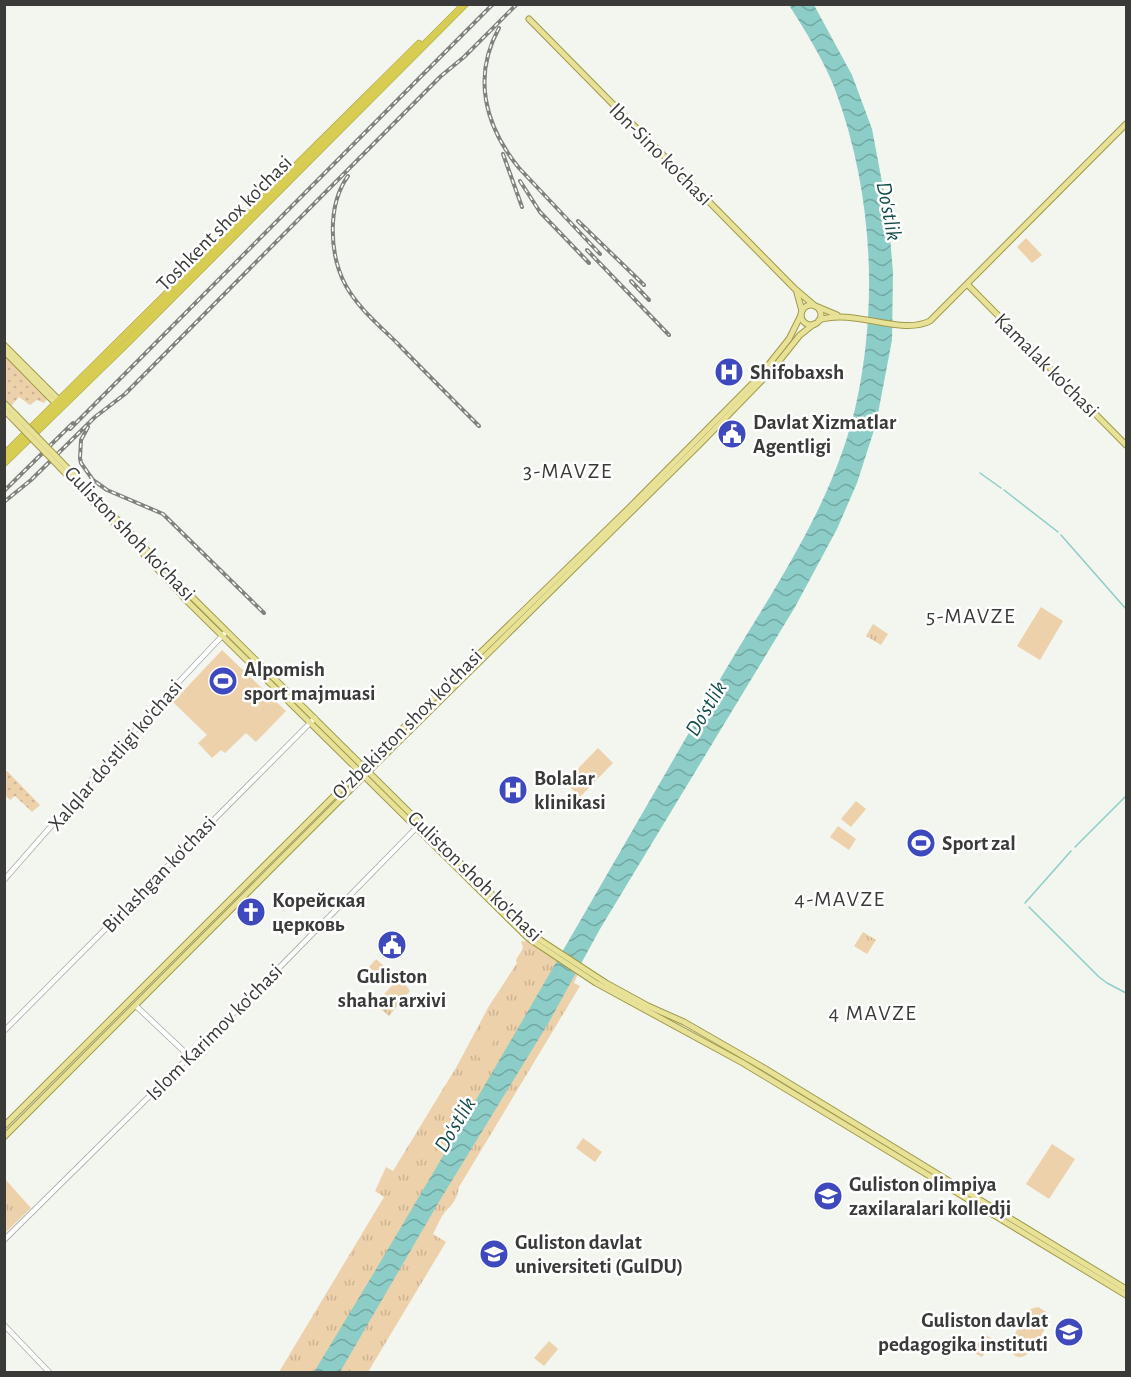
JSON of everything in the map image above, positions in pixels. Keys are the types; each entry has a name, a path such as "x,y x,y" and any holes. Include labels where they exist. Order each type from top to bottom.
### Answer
{"highway":[{"name":"Toshkent shox ko'chasi","path":"451,16 459,4"},
{"name":"Toshkent shox ko'chasi","path":"4,455 126,340 465,4"},
{"name":"Toshkent shox ko'chasi","path":"4,463 60,404"}],"main road":[{"name":"Ibn-Sino ko'chasi","path":"529,19 795,289 816,306 839,316"},
{"path":"795,289 804,322 814,324 819,320 839,316 916,326 928,322 968,285 1126,124"},
{"name":"Kamalak ko'chasi","path":"968,285 1126,445"},
{"path":"802,313 809,305 816,306 821,312 819,320"},
{"name":"O'zbekiston shox ko'chasi","path":"4,1126 372,758 629,508 758,378 789,339 802,313"},
{"name":"O'zbekiston shox ko'chasi","path":"4,1137 757,386 800,335 814,324"},
{"path":"4,345 60,404"},
{"path":"4,351 60,404"},
{"name":"Guliston shoh ko'chasi","path":"4,403 139,545 228,630 312,721"},
{"name":"Guliston shoh ko'chasi","path":"4,410 13,415"},
{"name":"Guliston shoh ko'chasi","path":"139,545 188,602 361,769 416,828 528,938 625,999 743,1063 1126,1295"},
{"path":"372,758 377,763"},
{"name":"Guliston shoh ko'chasi","path":"366,774 421,823 520,924 552,952"},
{"path":"351,780 356,785"},
{"name":"Guliston shoh ko'chasi","path":"583,971 764,1068 1126,1288"}],"street":[{"name":"Xalqlar do'stligi ko'chasi","path":"4,880 158,704 228,630"},
{"name":"Birlashgan ko'chasi","path":"4,1031 312,721"},
{"name":"Islom Karimov ko'chasi","path":"4,1240 190,1057 421,823"},
{"path":"136,1005 190,1057"},
{"path":"4,1325 50,1372"}],"green space":[{"path":"1026,238 1042,255 1032,263 1017,247"},
{"path":"5,355 47,399 44,403 37,400 30,405 19,397 11,406 5,399"},
{"path":"1041,607 1063,621 1040,660 1017,646"},
{"path":"873,624 888,634 881,645 866,636"},
{"name":"Alpomish sport majmuasi","path":"222,650 286,711 256,742 246,733 225,753 221,750 212,758 198,743 207,735 173,702"},
{"path":"598,748 613,763 580,797 565,782"},
{"path":"7,771 40,805 32,812 15,796 10,800 5,795 5,772"},
{"path":"856,801 866,809 851,827 841,819"},
{"path":"838,826 856,839 849,850 830,837"},
{"path":"863,932 876,940 867,954 854,946"},
{"path":"521,941 529,942 578,974 574,983 580,986 459,1187 454,1201 440,1220 433,1234 446,1242 368,1372 279,1372 384,1197 375,1191 386,1167 393,1171 457,1066 489,1006 517,963 516,960 523,948"},
{"path":"376,959 394,975 386,983 369,967"},
{"path":"400,977 410,991 389,1016 375,1004"},
{"path":"485,1032 495,1039 482,1059 472,1053"},
{"path":"451,1092 461,1098 448,1119 438,1112"},
{"path":"583,1138 602,1152 595,1162 576,1148"},
{"path":"1052,1144 1075,1159 1049,1199 1026,1184"},
{"path":"5,1179 31,1208 5,1233"},
{"path":"1038,1307 1048,1313 1049,1321 1039,1340 1029,1352 1019,1357 1011,1351 1011,1342 1030,1309"},
{"path":"984,1334 994,1340 982,1357 973,1352"},
{"path":"549,1341 558,1349 544,1366 534,1358"}],"water":[{"name":"Do'stlik","path":"789,5 814,5 852,75 872,129 888,214 893,272 892,340 876,424 857,483 837,529 795,607 600,929 549,1022 440,1200 340,1372 314,1372 454,1138 777,585 811,524 839,461 858,395 868,319 868,242 864,204 848,129 832,81"}],"waterway":[{"path":"980,473 1001,488"},
{"path":"1004,490 1058,532"},
{"path":"1061,535 1126,609"},
{"path":"1075,847 1126,796"},
{"path":"1025,903 1071,851"},
{"path":"1029,907 1099,977 1126,993"}],"railway":[{"path":"70,429 493,4"},
{"path":"4,502 31,480 95,417 125,394 441,76 464,57 516,5"},
{"path":"499,28 491,46 484,83 486,101 498,135 519,168 600,254"},
{"path":"503,154 522,207"},
{"path":"348,176 336,201 333,230 336,260 346,286 370,317 479,426"},
{"path":"520,181 540,212 589,263"},
{"path":"578,221 644,285"},
{"path":"587,250 669,335"},
{"path":"631,281 649,300"},
{"path":"4,491 73,423"},
{"path":"88,427 81,440 80,458 93,480 107,490 163,514 264,613"}],"place":[{"name":"Shifobaxsh","path":"729,372"},
{"name":"Davlat Xizmatlar Agentligi","path":"732,434"},
{"name":"Alpomish sport majmuasi","path":"223,681"},
{"name":"Bolalar klinikasi","path":"513,790"},
{"name":"Sport zal","path":"921,843"},
{"name":"Корейская церковь","path":"251,912"},
{"name":"Guliston shahar arxivi","path":"392,945"},
{"name":"Guliston olimpiya zaxilaralari kolledji","path":"828,1196"},
{"name":"Guliston davlat universiteti (GulDU)","path":"494,1254"},
{"name":"Guliston davlat pedagogika instituti","path":"1069,1332"}],"district":[{"name":"3-MAVZE","path":"568,470"},
{"name":"5-MAVZE","path":"971,615"},
{"name":"4-MAVZE","path":"840,898"},
{"name":"4 MAVZE","path":"873,1012"}]}
